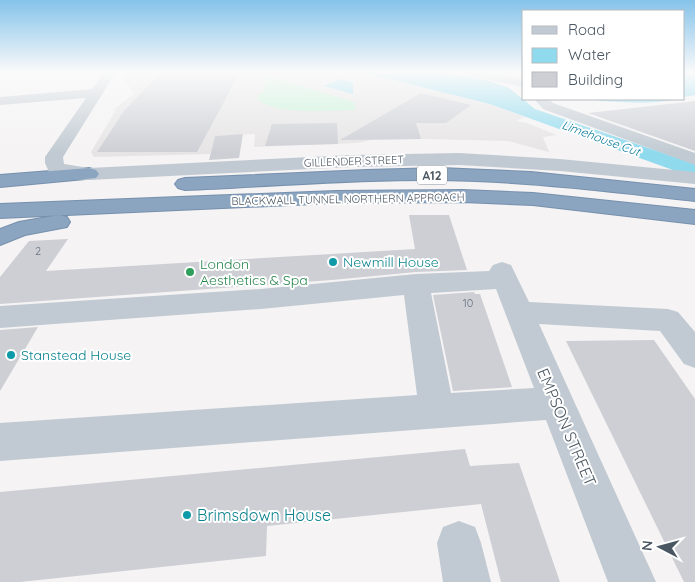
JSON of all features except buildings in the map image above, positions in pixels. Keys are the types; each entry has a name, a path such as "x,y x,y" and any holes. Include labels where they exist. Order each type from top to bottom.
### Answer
{"highway":[{"path":"0,180 31,172 54,157"},
{"path":"0,180 89,174"},
{"name":"BLACKWALL TUNNEL NORTHERN APPROACH","path":"0,192 427,175 538,179 695,195"},
{"name":"BLACKWALL TUNNEL NORTHERN APPROACH","path":"0,211 135,204 463,196 533,199 695,216"},
{"path":"0,238 19,229 54,223 267,201"}],"street":[{"path":"0,101 43,99"},
{"path":"0,106 71,99"},
{"path":"54,157 92,99"},
{"path":"542,100 548,106 695,159"},
{"name":"GILLENDER STREET","path":"54,157 56,168 74,173 89,174 352,161 459,159 560,165 695,178"},
{"name":"EMPSON STREET","path":"416,284 504,275 632,582"},
{"path":"0,317 262,299 416,284 437,410"},
{"path":"519,312 681,320 695,355"},
{"path":"0,442 558,403"}],"shaded area":[{"path":"127,99 470,99 525,117 516,121 527,123 557,135 543,137 549,152 508,141 426,139 371,140 357,143 254,147 255,134 216,136 210,154 94,157 91,152 116,110 113,110"}],"green space":[{"path":"257,99 345,99 355,102 355,110 304,111 277,108"}],"water":[{"name":"Limehouse Cut","path":"470,99 522,99 535,109 695,164 695,178 490,104"},
{"path":"598,100 671,100 638,103"}],"place":[{"name":"Newmill House","path":"333,262"},
{"name":"London Aesthetics & Spa","path":"190,272"},
{"name":"Stanstead House","path":"11,355"},
{"name":"Brimsdown House","path":"187,515"}]}
